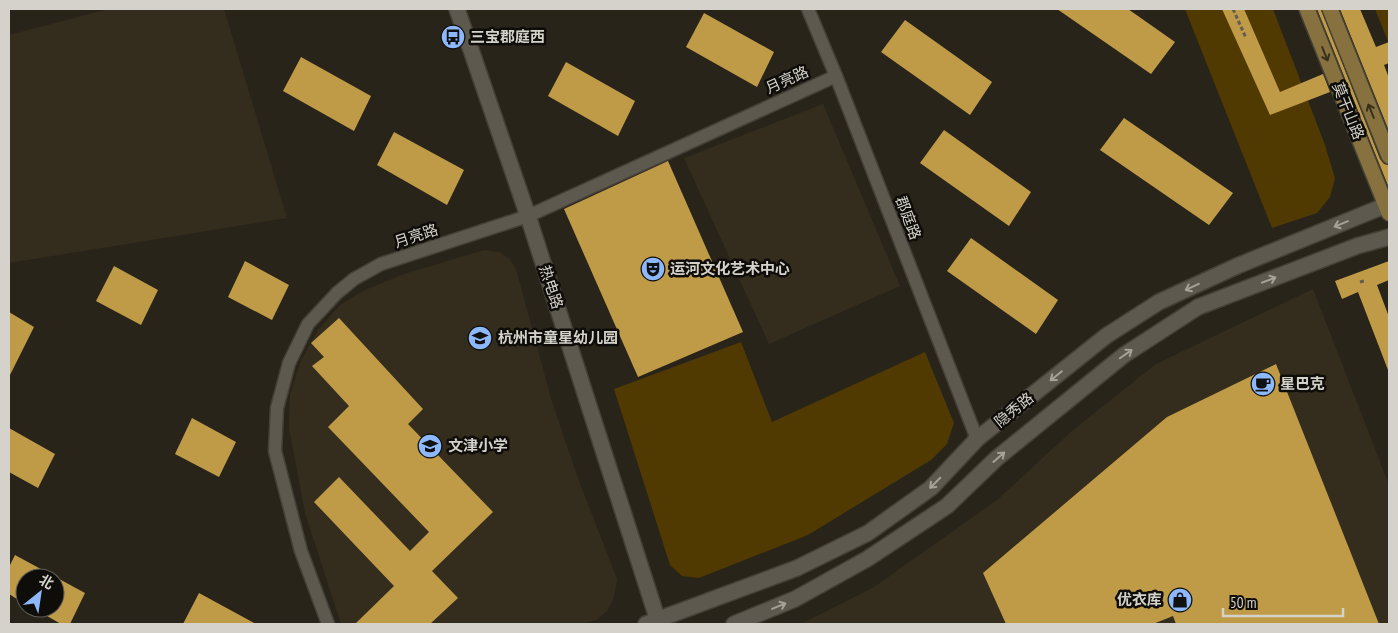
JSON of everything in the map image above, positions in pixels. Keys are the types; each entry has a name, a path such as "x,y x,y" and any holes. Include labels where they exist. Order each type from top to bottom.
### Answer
{"main road":[{"name":"热电路","path":"457,9 528,216 654,623"},
{"name":"莫干山路","path":"1307,9 1388,207"},
{"name":"莫干山路","path":"1330,9 1389,156"},
{"name":"隐秀路","path":"654,623 797,568 868,532 931,488 977,439 1106,336 1160,302 1237,266 1388,207"},
{"name":"隐秀路","path":"734,624 803,595 867,559 947,506 997,458 1124,355 1198,307 1357,246 1389,237"}],"street":[{"name":"郡庭路","path":"808,9 836,76 977,439"},
{"name":"月亮路","path":"328,624 301,551 275,451 277,408 289,363 308,324 337,294 361,275 381,264 528,216 836,76"}],"path":[{"path":"1233,9 1246,38"}],"shaded area":[{"path":"109,9 224,9 287,218 9,263 9,35"},
{"path":"1185,9 1273,9 1325,145 1335,178 1330,197 1317,213 1272,228"},
{"path":"1375,9 1389,9 1389,44"},
{"path":"823,104 900,286 769,344 684,158"},
{"name":"文津小学","path":"484,250 499,252 510,259 516,269 552,402 579,481 617,579 614,597 608,610 597,620 581,624 341,624 305,513 289,428 290,394 301,361 318,330 340,305 365,290 404,274"},
{"path":"1313,289 1389,485 1389,624 801,624 874,587 997,500 1073,430 1156,364"},
{"path":"741,342 772,422 925,352 954,423 947,444 931,460 808,535 699,578 682,576 670,565 614,389"}],"building":[{"path":"1057,9 1128,9 1175,42 1151,74"},
{"path":"1222,9 1244,9 1280,92 1323,74 1330,92 1270,115"},
{"path":"1317,9 1321,9 1380,159 1384,164 1389,165 1389,188"},
{"path":"1340,9 1360,9 1376,47 1389,42 1389,63 1384,65 1389,78 1389,131"},
{"path":"704,13 774,52 757,87 686,47"},
{"path":"905,20 992,82 970,115 881,52"},
{"path":"301,57 371,96 354,131 283,91"},
{"path":"566,62 635,101 618,136 548,96"},
{"path":"1124,118 1233,193 1209,225 1100,150"},
{"path":"944,130 1031,192 1009,226 920,163"},
{"path":"394,132 464,170 447,205 377,165"},
{"name":"运河文化艺术中心","path":"668,161 743,332 638,377 564,209"},
{"path":"971,238 1058,300 1036,334 947,271"},
{"path":"245,261 289,285 272,320 228,297"},
{"path":"1389,261 1389,280 1377,285 1389,317 1388,370 1358,292 1342,299 1335,281"},
{"path":"114,266 158,290 141,325 96,301"},
{"path":"9,312 34,327 9,377"},
{"path":"339,318 423,409 408,424 493,512 432,571 458,598 430,624 355,624 394,586 314,502 339,477 410,551 429,532 328,427 349,406 312,366 324,357 311,343"},
{"path":"1276,364 1379,624 1176,624 1173,616 1153,624 1006,624 983,573 1167,417"},
{"path":"192,418 236,442 219,477 175,454"},
{"path":"9,428 55,454 38,488 9,472"},
{"path":"15,555 39,568 15,568 15,598 9,594 9,567"},
{"path":"65,582 85,593 70,624 61,624 50,618 65,618"},
{"path":"199,593 256,624 183,624"}],"place":[{"name":"三宝郡庭西","path":"453,37"},
{"name":"运河文化艺术中心","path":"653,269"},
{"name":"杭州市童星幼儿园","path":"480,338"},
{"name":"星巴克","path":"1263,384"},
{"name":"文津小学","path":"430,446"},
{"name":"优衣库","path":"1180,600"}]}
